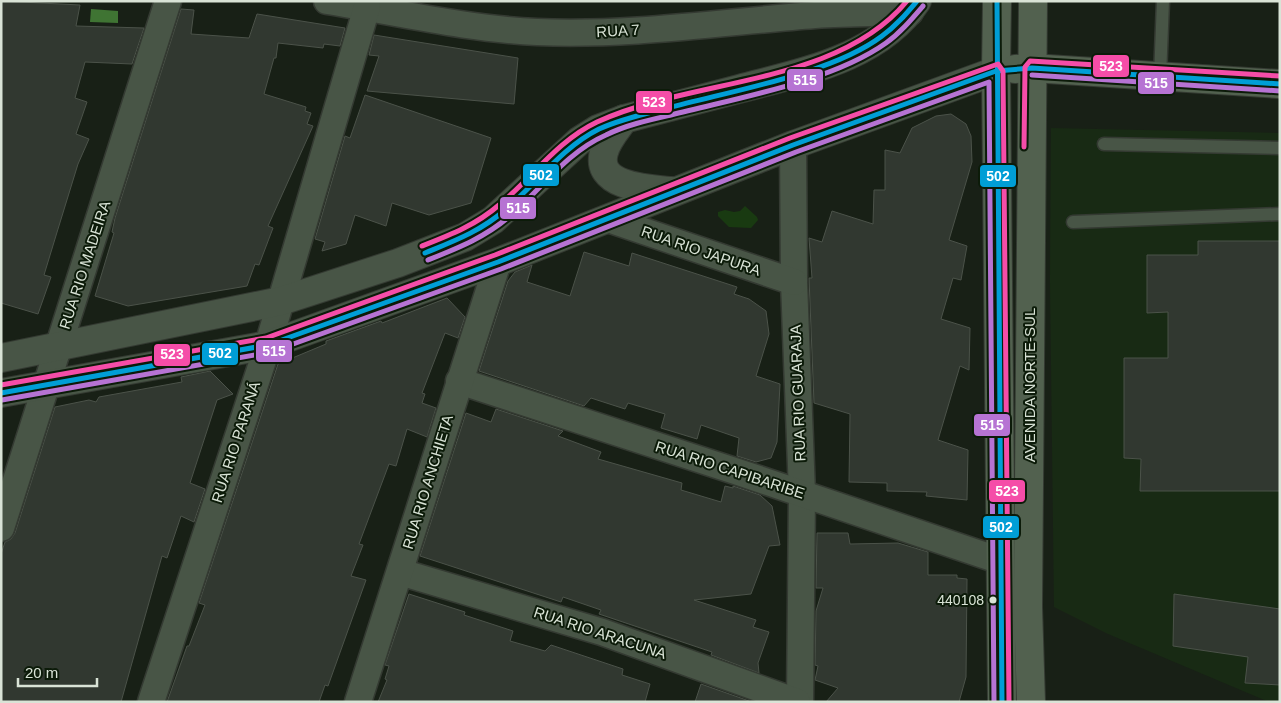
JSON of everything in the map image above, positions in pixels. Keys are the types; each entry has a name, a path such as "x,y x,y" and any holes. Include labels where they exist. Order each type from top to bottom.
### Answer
{"main road":[{"name":"AVENIDA NORTE-SUL","path":"998,1 996,71 1002,702"},
{"name":"AVENIDA NORTE-SUL","path":"1031,702 1028,596 1033,1"},
{"path":"1245,82 1280,67"},
{"path":"996,71 1032,68 1280,84"}],"street":[{"name":"RUA RIO MADEIRA","path":"1,528 168,1"},
{"name":"RUA 7","path":"327,1 488,27 535,32 578,33 662,29 914,7"},
{"name":"RUA RIO PARANÁ","path":"151,702 268,345 367,7"},
{"path":"1,358 58,348 281,301 398,263 465,237 493,220 514,203 579,141 598,130 624,119 832,63 874,43 914,7"},
{"path":"1,393 268,345 498,262 792,145 996,71"},
{"path":"624,119 604,150 603,159 607,171 614,178 635,188 673,192"},
{"name":"RUA RIO GUARAJA","path":"792,145 794,282 802,493 799,702"},
{"name":"RUA RIO JAPURA","path":"608,219 794,282"},
{"name":"RUA RIO ANCHIETA","path":"358,702 498,262"},
{"name":"RUA RIO CAPIBARIBE","path":"459,381 802,493 1001,561"},
{"name":"RUA RIO ARACUNA","path":"400,572 602,632 799,702"}],"lane":[{"path":"1160,77 1163,1"},
{"path":"1104,144 1280,148"},
{"path":"1073,222 1280,214"}],"shaded area":[{"path":"91,9 118,11 118,23 90,22"},
{"path":"1051,128 1280,133 1280,702 1269,702 1108,634 1054,607 1050,281"},
{"path":"745,206 758,220 751,228 729,227 718,216 718,212 725,210 740,211"}],"building":[{"path":"1,1 80,5 76,26 144,28 132,64 85,62 75,98 87,102 76,134 89,139 78,164 44,275 51,277 38,314 1,303"},
{"path":"181,9 194,10 191,34 249,38 257,14 345,28 340,46 324,44 323,48 278,43 276,58 274,58 264,94 306,107 305,111 311,113 307,124 313,126 268,226 273,228 259,265 255,264 247,286 128,306 95,296 114,233 112,232 115,218"},
{"path":"374,35 518,58 514,104 367,91 379,56 369,55"},
{"path":"365,95 491,138 471,203 429,215 392,203 386,226 355,215 346,244 322,251 325,242 315,239 345,136 350,138"},
{"path":"951,114 966,124 971,136 972,162 949,240 967,246 961,280 953,278 941,319 970,328 969,370 960,366 938,440 968,450 967,500 926,496 927,492 887,491 887,483 849,482 850,414 814,403 809,278 812,278 809,238 822,242 832,211 873,224 874,190 885,190 885,150 900,153 912,128 936,116"},
{"path":"1198,241 1280,241 1280,491 1140,491 1141,459 1124,458 1124,358 1168,358 1168,312 1147,313 1147,255 1198,255"},
{"path":"584,252 629,266 632,253 737,287 734,294 749,299 766,311 769,334 756,376 780,384 777,442 771,458 756,462 737,456 739,438 701,425 697,439 661,428 665,414 628,403 625,409 591,398 584,406 479,371 508,281 515,272 532,265 527,282 570,296"},
{"path":"447,298 465,317 458,338 445,333 422,393 425,394 422,403 436,408 427,437 407,429 396,466 389,464 359,544 363,545 351,576 366,580 328,686 325,685 319,702 167,702 187,646 189,646 205,605 199,603 278,364 326,344 326,341 381,321 382,323"},
{"path":"210,371 233,394 217,400 190,483 205,489 194,522 181,516 167,558 162,556 121,702 1,702 1,554 5,542 11,539 15,533 55,407 89,400 96,402 99,397 182,382 181,377"},
{"path":"496,409 563,431 558,436 601,452 598,459 682,483 681,490 721,502 725,486 733,488 733,486 760,495 772,506 780,545 769,546 751,594 694,600 756,620 753,627 769,632 758,663 759,673 711,655 712,652 599,614 601,610 563,597 561,602 420,556 466,413 491,422"},
{"path":"817,533 848,533 850,544 898,543 928,552 928,575 957,575 957,578 967,579 966,677 959,702 826,702 838,688 815,680 818,666 815,665 816,611 823,588 816,588"},
{"path":"409,594 465,612 464,615 513,631 510,641 545,651 551,645 623,669 622,675 650,684 645,702 378,702 387,680 385,679 389,666 385,665"},
{"path":"1174,594 1280,609 1280,685 1245,683 1248,657 1173,646"},
{"path":"701,684 752,702 695,702"}],"transit line":[{"name":"523","path":"422,246 462,229 490,212 557,149 569,139 597,122 676,96 761,77 803,65 842,50 877,29 907,1"},
{"name":"502","path":"425,253 467,235 496,217 561,156 585,137 599,129 633,117 780,80 836,61 882,36 917,1"},
{"name":"502","path":"997,1 1002,702"},
{"name":"515","path":"428,260 492,230 522,205 567,161 592,142 638,123 753,95 838,68 864,57 886,43 901,31 923,6"},
{"name":"523","path":"1024,147 1025,67 1030,61 1280,76"},
{"name":"523","path":"1,385 266,338 495,255 790,138 998,64 1003,71 1009,702"},
{"name":"502","path":"1,393 268,345 498,262 793,145 996,71 1032,68 1280,84"},
{"name":"515","path":"1032,75 1280,91"},
{"name":"515","path":"2,400 271,352 501,269 796,152 989,82 994,702"}],"place":[{"name":"440108","path":"993,600"}]}
